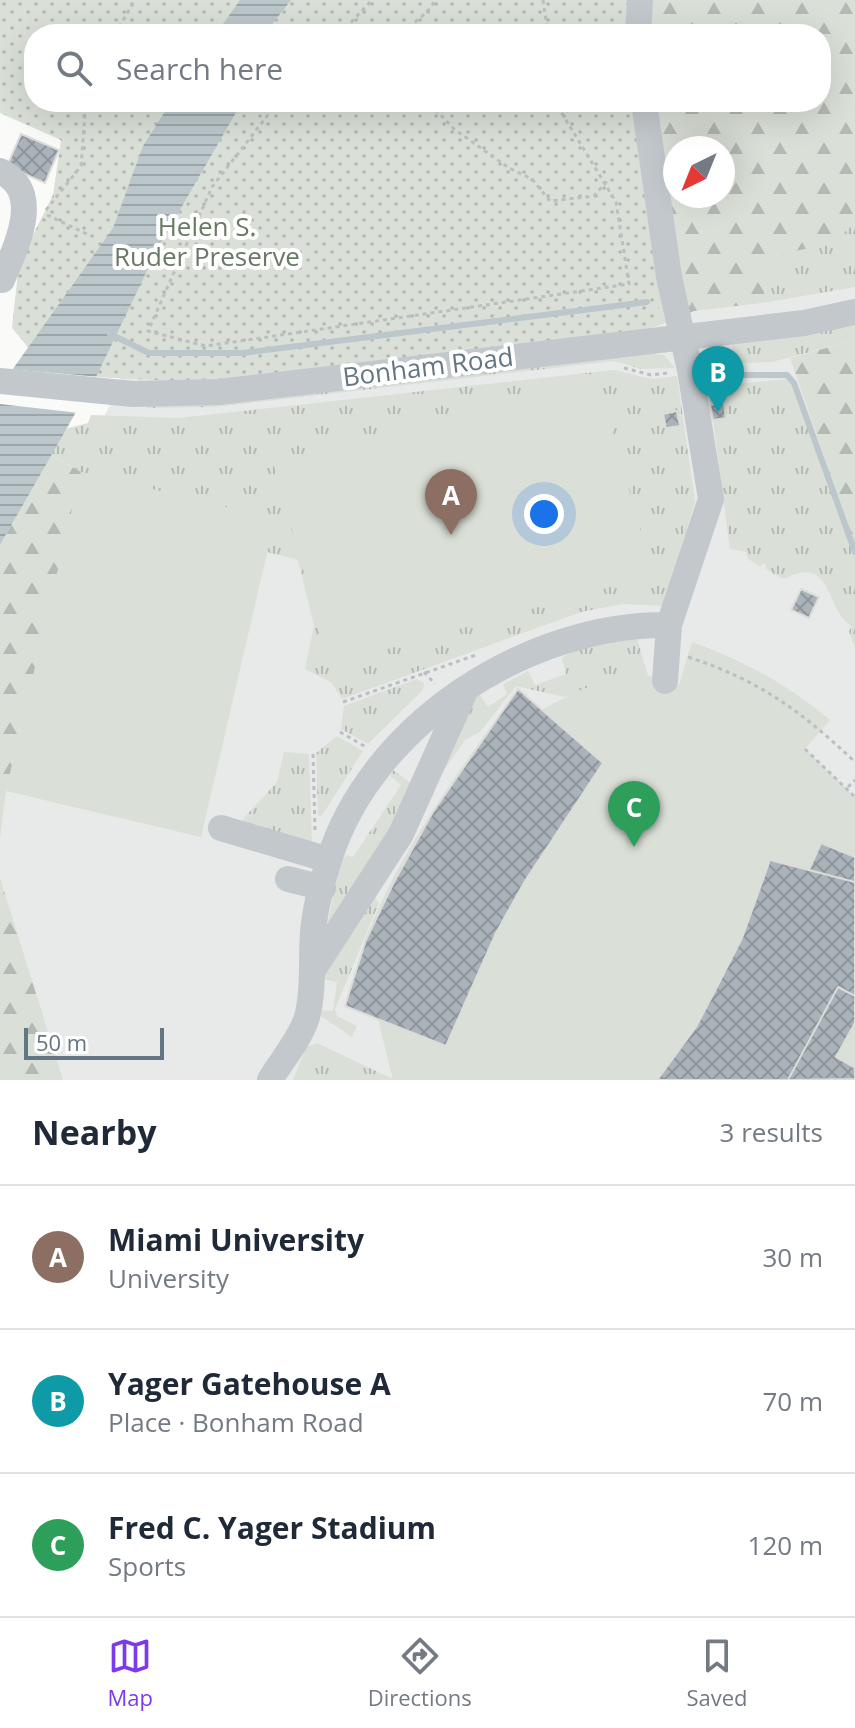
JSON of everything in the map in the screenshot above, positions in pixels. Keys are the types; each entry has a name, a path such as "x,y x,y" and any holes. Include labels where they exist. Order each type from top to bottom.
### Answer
{"street":[{"path":"639,24 640,0"},
{"path":"645,112 669,277 711,499 669,625 665,681"},
{"path":"0,171 9,175 20,192 26,220 2,280"},
{"name":"Bonham Road","path":"0,381 103,391 219,392 804,323 855,312"},
{"path":"270,1080 307,1019 313,929 323,888 322,852 347,819 372,777 399,745 466,689 496,671 555,646 637,624 669,625"},
{"path":"312,972 401,834 466,689"},
{"path":"221,828 322,852"},
{"path":"288,879 323,888"}],"path":[{"path":"121,24 135,0"},
{"path":"349,24 372,0"},
{"path":"412,24 431,9 435,0"},
{"path":"543,0 547,24"},
{"path":"85,112 81,166 44,213 87,234"},
{"path":"270,112 212,187 148,331 206,346 629,284 616,202 607,182 562,112"},
{"path":"438,112 449,125 509,168 532,179 550,201 594,196 607,182"},
{"path":"343,702 484,653"},
{"path":"668,653 738,673 822,730 855,762"},
{"path":"424,672 435,684"},
{"path":"340,732 370,749"},
{"path":"805,749 855,797"},
{"path":"313,754 322,852"},
{"path":"848,787 855,780"}],"shaded area":[{"path":"240,0 291,0 273,24 223,24"},
{"path":"855,0 855,1080 0,1080 0,634 115,394 198,112 831,112 831,24"},
{"path":"165,112 236,112 158,248 96,377 0,545 0,396 10,373 113,228 143,146"}],"green space":[{"name":"Helen S. Ruder Preserve","path":"0,0 628,0 629,24 24,24 24,112 638,112 659,308 647,330 231,384 96,377 37,358 12,328 19,263 53,195 61,140 0,113"},
{"name":"Helen S. Ruder Preserve","path":"291,0 855,0 855,224 826,245 774,255 762,303 694,311 647,330 108,378 237,112 831,112 831,24 276,24"},
{"path":"855,224 855,287 762,303 774,255 826,245"},
{"path":"855,326 855,340 772,362 729,364 722,361 714,370 719,382 727,385 787,379 797,391 855,555 855,648 849,631 852,626 843,618 820,578 812,573 800,573 784,579 767,570 765,563 760,566 748,559 746,552 730,549 713,420 726,418 724,403 710,405 707,372 711,360 733,351 732,344"},
{"path":"855,340 855,546 790,358"},
{"path":"645,353 664,355 675,368 642,369 614,361 214,407 147,408 146,404"},
{"path":"614,370 651,379 677,376 695,502 663,606 623,604 581,612 342,699 331,682 305,669 314,626 298,560 267,552 275,519 81,472 51,455 65,429 88,423 91,415 178,418"},
{"path":"597,376 653,575 330,665 274,466"},
{"path":"51,455 81,472 6,791 0,838 0,545"},
{"path":"81,472 275,519 201,837 6,791"},
{"path":"637,638 648,676 625,676 565,697 516,686 480,732 465,740 439,777 479,694 488,707 507,694 503,684 528,671 535,685 566,674 562,659 577,649"},
{"path":"692,642 764,675 798,695 830,720 805,749 855,797 855,1080 393,1080 378,1019 345,1006 362,949 379,907 395,874 454,779 518,689 542,710 580,691 621,677 649,676 679,685"},
{"path":"417,679 424,683 423,690 368,744 341,729 344,706"},
{"path":"337,736 363,751 321,817 318,815 316,753"},
{"path":"284,752 309,754 312,844 243,826 243,819 277,782"},
{"path":"393,770 412,784 384,841 326,930 341,861 347,855 353,857 401,785 390,776"},
{"path":"0,878 63,1080 0,1080"},
{"path":"375,898 379,903 335,1009 337,1016 357,1026 352,1037 321,1016 321,1010 333,1011 337,982 322,979"},
{"path":"317,1043 395,1080 293,1080 306,1047"}],"pier":[{"path":"8,369 100,377 79,413 0,404 0,386"}],"building":[{"path":"21,134 59,150 45,183 7,166"},
{"path":"724,403 726,418 713,420 710,405"},
{"path":"677,411 680,426 666,428 663,414"},
{"path":"801,589 819,597 809,618 791,610"},
{"path":"518,689 603,763 525,881 496,933 446,1046 345,1006 366,940 394,882 433,812"},
{"path":"821,843 855,857 855,882 809,870"},
{"path":"770,860 855,882 855,996 838,987 788,1080 657,1080 696,1027 717,987 742,938"},
{"path":"838,987 855,996 855,1023 836,1057 855,1068 855,1079 788,1080"}],"waterway":[{"path":"110,334 149,353 242,353 647,302"},
{"path":"719,364 741,375 787,375 794,383 855,552"}],"place":[{"name":"Yager Gatehouse A","path":"718,412"},
{"name":"Miami University","path":"451,535"},
{"name":"Fred C. Yager Stadium","path":"634,847"}]}
